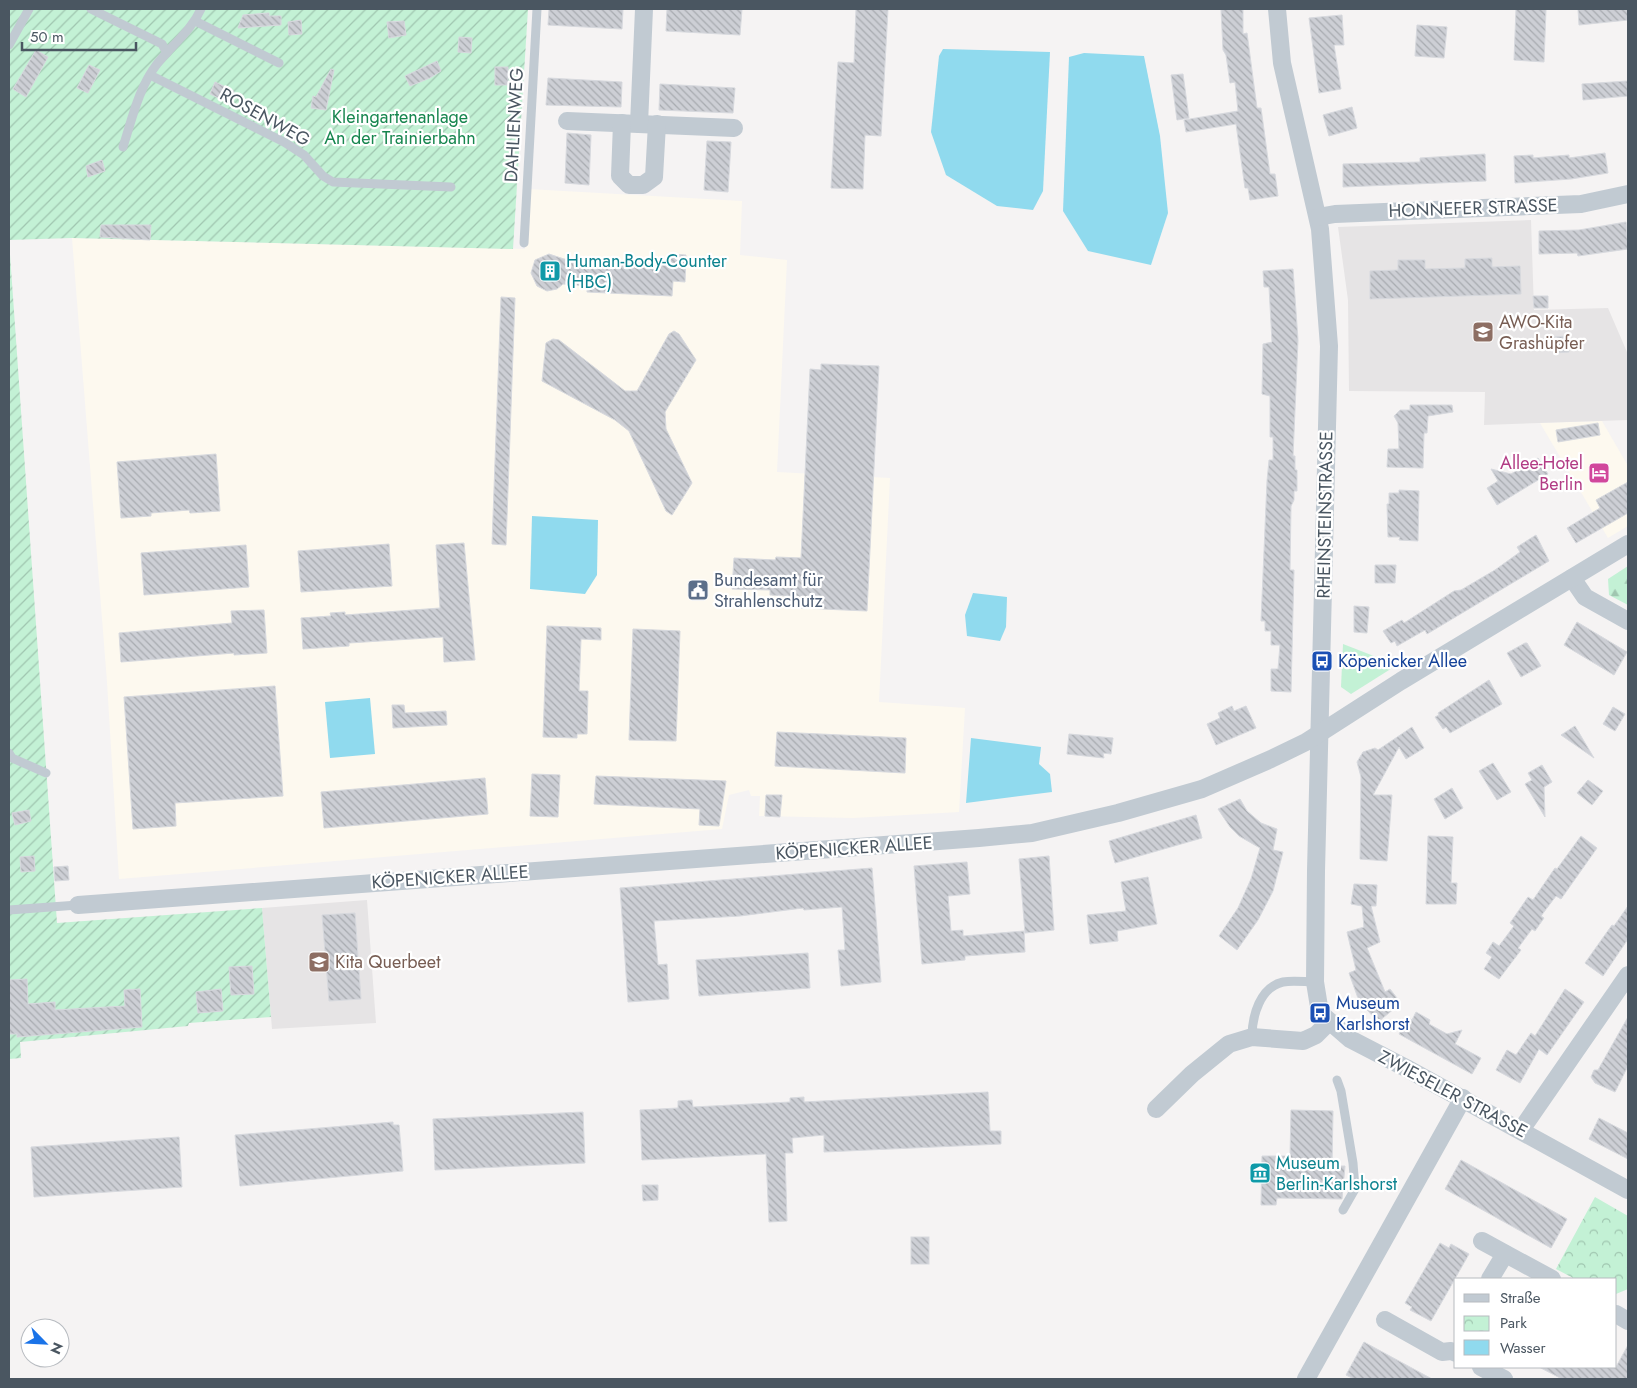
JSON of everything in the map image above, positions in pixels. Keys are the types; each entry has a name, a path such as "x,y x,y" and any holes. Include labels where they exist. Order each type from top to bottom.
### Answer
{"street":[{"path":"644,9 630,123 620,176 629,185 643,185 654,177 657,124"},
{"name":"RHEINSTEINSTRASSE","path":"1277,9 1282,64 1318,217 1326,287 1329,346 1315,982 1320,1013 1329,1022"},
{"path":"567,121 734,128"},
{"name":"HONNEFER STRASSE","path":"1318,217 1335,214 1581,204 1628,194"},
{"name":"KÖPENICKER ALLEE","path":"78,905 1032,833 1118,813 1202,789 1286,752 1628,544"},
{"path":"1572,578 1585,597 1628,621"},
{"path":"1521,1130 1628,975"},
{"path":"1156,1109 1192,1074 1229,1044 1252,1037 1303,1040 1316,1035 1329,1022"},
{"name":"ZWIESELER STRASSE","path":"1329,1022 1350,1039 1463,1098 1628,1190"},
{"path":"1306,1379 1463,1098"},
{"path":"1482,1241 1550,1278"},
{"path":"1491,1278 1505,1254"},
{"path":"1617,1315 1628,1321"},
{"path":"1384,1320 1442,1352 1454,1349"}],"lane":[{"path":"9,45 29,9"},
{"path":"92,9 162,44 167,53"},
{"path":"123,147 136,106 150,75 195,21 201,9"},
{"name":"DAHLIENWEG","path":"524,243 537,9"},
{"path":"195,21 279,63"},
{"name":"ROSENWEG","path":"150,75 284,142 304,155 322,176 333,182 451,187"},
{"path":"9,753 12,758 46,773"},
{"name":"KÖPENICKER ALLEE","path":"9,910 78,905"},
{"path":"1252,1037 1252,1023 1267,990 1282,982 1315,982"},
{"path":"1337,1080 1341,1091 1354,1180 1354,1189 1343,1210"}],"shaded area":[{"path":"528,189 742,201 740,255 787,260 777,472 890,478 879,702 965,708 959,812 853,818 759,816 760,796 751,796 749,790 729,795 722,829 119,879 107,682 72,238 525,249"},
{"name":"AWO-Kita Grashüpfer","path":"1531,220 1534,310 1608,308 1627,352 1628,420 1484,425 1485,392 1349,391 1348,300 1338,227"},
{"name":"Allee-Hotel Berlin","path":"1602,421 1628,466 1628,526 1608,538 1540,423"},
{"name":"Kita Querbeet","path":"367,900 376,1023 272,1029 262,908"}],"green space":[{"name":"Kleingartenanlage An der Trainierbahn","path":"9,9 528,9 513,249 72,238 9,240"},
{"path":"9,240 57,923 262,908 271,1017 189,1023 188,1026 20,1042 21,1058 9,1059"},
{"path":"1628,566 1628,605 1609,595 1608,579"},
{"path":"1343,644 1397,665 1351,694 1341,687"},
{"path":"1595,1197 1628,1216 1628,1289 1617,1294 1617,1278 1573,1278 1556,1269"}],"water":[{"path":"943,49 1050,52 1043,191 1033,210 997,206 946,175 931,132 939,56"},
{"path":"1084,53 1144,56 1160,136 1168,213 1151,265 1088,251 1063,211 1069,57"},
{"path":"532,516 598,520 597,575 585,594 530,589"},
{"path":"973,593 1007,597 1006,627 1000,641 967,636 965,615"},
{"path":"370,698 375,754 330,758 325,702"},
{"path":"971,738 1041,747 1039,764 1050,774 1052,792 966,803"}],"building":[{"path":"549,9 623,9 622,29 548,25"},
{"path":"667,9 742,9 740,35 666,31"},
{"path":"856,9 888,9 881,136 865,135 863,189 831,188 838,62 854,63"},
{"path":"1221,9 1243,9 1243,34 1247,33 1257,108 1261,108 1270,174 1275,174 1278,196 1250,200 1248,188 1245,188 1236,124 1186,132 1184,120 1238,111 1235,82 1230,83 1226,55 1223,50"},
{"path":"1516,9 1546,9 1544,62 1514,60"},
{"path":"1578,9 1628,9 1628,20 1579,25"},
{"path":"269,13 269,16 281,16 281,25 238,28 243,15"},
{"path":"1342,15 1344,45 1334,45 1341,89 1319,93 1309,18"},
{"path":"301,20 302,34 289,35 288,22"},
{"path":"404,21 406,35 389,38 387,22"},
{"path":"1417,25 1447,27 1444,58 1415,56"},
{"path":"459,37 472,38 471,53 458,52"},
{"path":"36,50 48,57 26,97 13,89"},
{"path":"437,61 441,71 430,78 410,86 405,76"},
{"path":"89,65 100,70 88,93 77,88"},
{"path":"495,67 508,67 508,85 495,85"},
{"path":"331,69 334,70 326,110 311,108 313,96 316,97"},
{"path":"1183,74 1189,118 1177,120 1171,75"},
{"path":"548,78 622,82 621,107 546,105"},
{"path":"1628,81 1628,96 1583,100 1582,84"},
{"path":"215,82 234,91 231,104 210,94"},
{"path":"660,84 735,88 733,113 659,110"},
{"path":"1352,107 1357,128 1329,136 1323,115"},
{"path":"567,133 591,135 589,185 565,183"},
{"path":"707,141 731,142 728,192 704,190"},
{"path":"1605,153 1608,173 1571,179 1515,183 1514,156 1533,155 1533,158 1569,155 1569,158"},
{"path":"1485,154 1486,181 1343,187 1343,164 1420,162 1420,158"},
{"path":"102,160 105,171 88,177 86,166"},
{"path":"1626,222 1628,249 1578,256 1577,253 1539,254 1539,231 1579,230"},
{"path":"101,225 151,225 150,240 100,237"},
{"path":"549,254 564,259 668,265 668,254 686,255 685,282 673,281 672,296 587,292 587,286 563,284 557,289 547,291 537,286 531,273 535,260"},
{"path":"1492,258 1492,267 1520,266 1521,294 1370,299 1370,271 1398,270 1398,260 1425,260 1425,269 1465,268 1465,259"},
{"path":"1293,269 1298,340 1293,456 1295,456 1295,470 1297,470 1297,491 1294,491 1294,500 1291,506 1290,570 1294,570 1291,692 1271,691 1271,669 1278,669 1280,645 1271,645 1271,631 1265,631 1265,621 1261,621 1267,481 1269,460 1273,460 1273,437 1270,437 1270,396 1262,394 1263,344 1272,342 1269,287 1264,287 1263,271"},
{"path":"1533,296 1548,296 1548,308 1534,308"},
{"path":"501,297 515,298 506,545 492,544"},
{"path":"674,331 679,334 696,360 665,412 666,429 692,483 672,515 666,511 629,431 615,420 542,381 546,343 553,339 559,340 625,391 637,391 669,334"},
{"path":"1567,336 1569,352 1554,353 1553,337"},
{"path":"821,364 879,366 867,611 800,608 800,597 770,595 770,590 732,589 734,558 775,560 776,557 801,558 810,369 821,370"},
{"path":"1410,405 1452,405 1453,412 1428,416 1427,433 1424,433 1423,468 1387,467 1388,449 1399,449 1398,423 1394,416 1400,410 1410,410"},
{"path":"1598,423 1600,435 1558,442 1556,430"},
{"path":"216,454 220,511 190,513 189,510 151,513 151,516 121,518 117,462"},
{"path":"1538,458 1548,474 1497,505 1487,488 1498,481 1491,469 1511,474"},
{"path":"1628,482 1628,513 1576,543 1567,528 1600,508 1596,500"},
{"path":"1399,490 1419,491 1418,541 1399,540 1400,537 1388,537 1387,504 1389,504 1389,493 1399,493"},
{"path":"1536,535 1549,561 1427,634 1425,630 1397,646 1395,641 1391,643 1383,631 1402,620 1404,623 1454,591 1461,590 1495,570 1520,552 1517,547"},
{"path":"464,543 475,660 444,662 443,637 349,643 349,646 303,649 301,618 331,616 330,613 345,612 345,615 440,608 436,545"},
{"path":"389,544 392,586 301,592 298,551"},
{"path":"246,545 249,587 144,595 141,553"},
{"path":"1375,565 1396,565 1395,583 1375,583"},
{"path":"1354,606 1369,607 1367,633 1354,632"},
{"path":"264,610 267,653 234,655 234,653 121,662 119,633 232,623 231,611"},
{"path":"1577,622 1627,652 1614,675 1564,645"},
{"path":"547,626 601,628 601,640 581,639 579,691 588,691 587,734 577,734 577,738 543,737"},
{"path":"633,629 680,631 676,741 629,740"},
{"path":"1527,643 1541,666 1521,677 1507,653"},
{"path":"1489,680 1502,704 1450,733 1446,727 1443,729 1435,717 1439,715 1438,713"},
{"path":"275,686 283,796 175,803 176,826 133,829 124,697"},
{"path":"392,705 404,705 405,713 446,711 447,725 393,728"},
{"path":"1232,706 1234,711 1246,706 1256,728 1216,745 1207,724 1220,718 1218,713"},
{"path":"1613,707 1625,714 1615,731 1603,724"},
{"path":"1575,726 1594,758 1561,735"},
{"path":"1412,727 1424,748 1406,759 1399,747 1373,795 1392,795 1387,861 1360,859 1361,777 1357,762 1363,752 1375,748 1378,750"},
{"path":"777,732 906,738 905,773 775,766"},
{"path":"1069,734 1113,738 1111,754 1103,753 1104,758 1067,754"},
{"path":"1493,763 1511,792 1497,800 1479,771"},
{"path":"1542,765 1552,782 1544,787 1545,817 1525,784 1532,780 1528,773"},
{"path":"532,774 560,775 558,817 530,816"},
{"path":"596,776 726,781 719,826 699,825 700,809 594,804"},
{"path":"485,778 488,814 324,828 321,792"},
{"path":"1588,780 1603,791 1592,805 1577,793"},
{"path":"1452,788 1463,808 1445,819 1434,799"},
{"path":"766,795 782,795 780,817 765,816"},
{"path":"1240,799 1247,811 1261,823 1277,829 1273,850 1283,852 1273,891 1258,920 1237,950 1219,936 1238,908 1251,879 1260,848 1239,836 1230,827 1218,809"},
{"path":"29,810 31,821 15,825 12,813"},
{"path":"1196,815 1202,838 1115,863 1109,841"},
{"path":"1428,836 1453,837 1451,883 1457,883 1456,904 1426,904"},
{"path":"1581,836 1597,848 1561,899 1556,896 1541,916 1544,918 1535,931 1532,929 1518,948 1521,950 1499,979 1484,969 1492,957 1486,953 1493,942 1499,946 1514,926 1510,923 1528,897 1533,900 1555,868 1557,869"},
{"path":"34,856 35,871 21,872 20,857"},
{"path":"1049,856 1054,930 1025,933 1019,859"},
{"path":"967,862 970,894 948,896 951,931 963,930 963,936 1024,931 1025,952 965,956 965,960 922,964 914,866"},
{"path":"68,866 69,880 55,881 54,867"},
{"path":"872,868 881,982 841,986 838,950 845,950 842,907 804,910 803,908 740,916 654,921 658,965 667,964 669,999 628,1002 620,888"},
{"path":"1148,877 1157,924 1117,931 1118,941 1090,944 1087,915 1126,911 1121,882"},
{"path":"1354,884 1377,885 1376,906 1371,906 1380,942 1367,948 1385,992 1390,989 1397,998 1391,1002 1395,1008 1378,1022 1359,1001 1349,973 1356,970 1347,932 1364,927 1362,906 1351,904"},
{"path":"1628,906 1628,939 1603,976 1585,963"},
{"path":"355,913 361,999 329,1001 322,915"},
{"path":"808,953 810,988 699,996 696,960"},
{"path":"252,966 254,994 231,995 229,967"},
{"path":"27,979 28,1004 55,1002 55,1010 125,1006 124,990 140,989 142,1027 17,1037 17,1034 9,1034 9,980"},
{"path":"221,989 223,1011 198,1013 196,992"},
{"path":"1565,989 1584,1002 1547,1055 1539,1049 1520,1083 1496,1070 1507,1050 1516,1055 1531,1033 1535,1036"},
{"path":"1416,1012 1430,1020 1429,1024 1447,1034 1462,1030 1455,1044 1481,1058 1472,1074 1399,1034 1408,1018 1412,1020"},
{"path":"1628,1017 1628,1066 1615,1092 1595,1083 1591,1077 1594,1070 1598,1070"},
{"path":"988,1092 990,1131 1001,1131 1001,1144 824,1152 824,1135 792,1138 793,1153 785,1153 787,1221 769,1222 766,1154 642,1160 640,1110 678,1108 678,1101 692,1100 693,1107 790,1102 790,1098 804,1097 804,1102"},
{"path":"1291,1110 1333,1111 1332,1166 1345,1166 1342,1199 1277,1198 1276,1205 1261,1205 1262,1156 1290,1156"},
{"path":"583,1112 585,1163 435,1170 433,1119"},
{"path":"1599,1118 1628,1133 1628,1159 1589,1139"},
{"path":"393,1122 393,1125 399,1125 403,1171 240,1186 235,1135"},
{"path":"179,1137 182,1187 34,1197 31,1147"},
{"path":"1461,1160 1567,1219 1551,1248 1445,1189"},
{"path":"642,1185 658,1185 658,1200 643,1201"},
{"path":"911,1237 929,1237 929,1264 911,1264"},
{"path":"1440,1243 1449,1248 1451,1244 1469,1254 1431,1321 1410,1310 1412,1307 1405,1303"},
{"path":"1364,1342 1432,1379 1354,1379 1346,1375"},
{"path":"1628,1345 1628,1379 1562,1379 1541,1368 1617,1368"}],"place":[{"name":"Human-Body-Counter (HBC)","path":"550,271"},
{"name":"AWO-Kita Grashüpfer","path":"1483,332"},
{"name":"Allee-Hotel Berlin","path":"1599,473"},
{"name":"Bundesamt für Strahlenschutz","path":"698,590"},
{"name":"Köpenicker Allee","path":"1322,661"},
{"name":"Kita Querbeet","path":"319,962"},
{"name":"Museum Karlshorst","path":"1320,1013"},
{"name":"Museum Berlin-Karlshorst","path":"1260,1173"}]}
